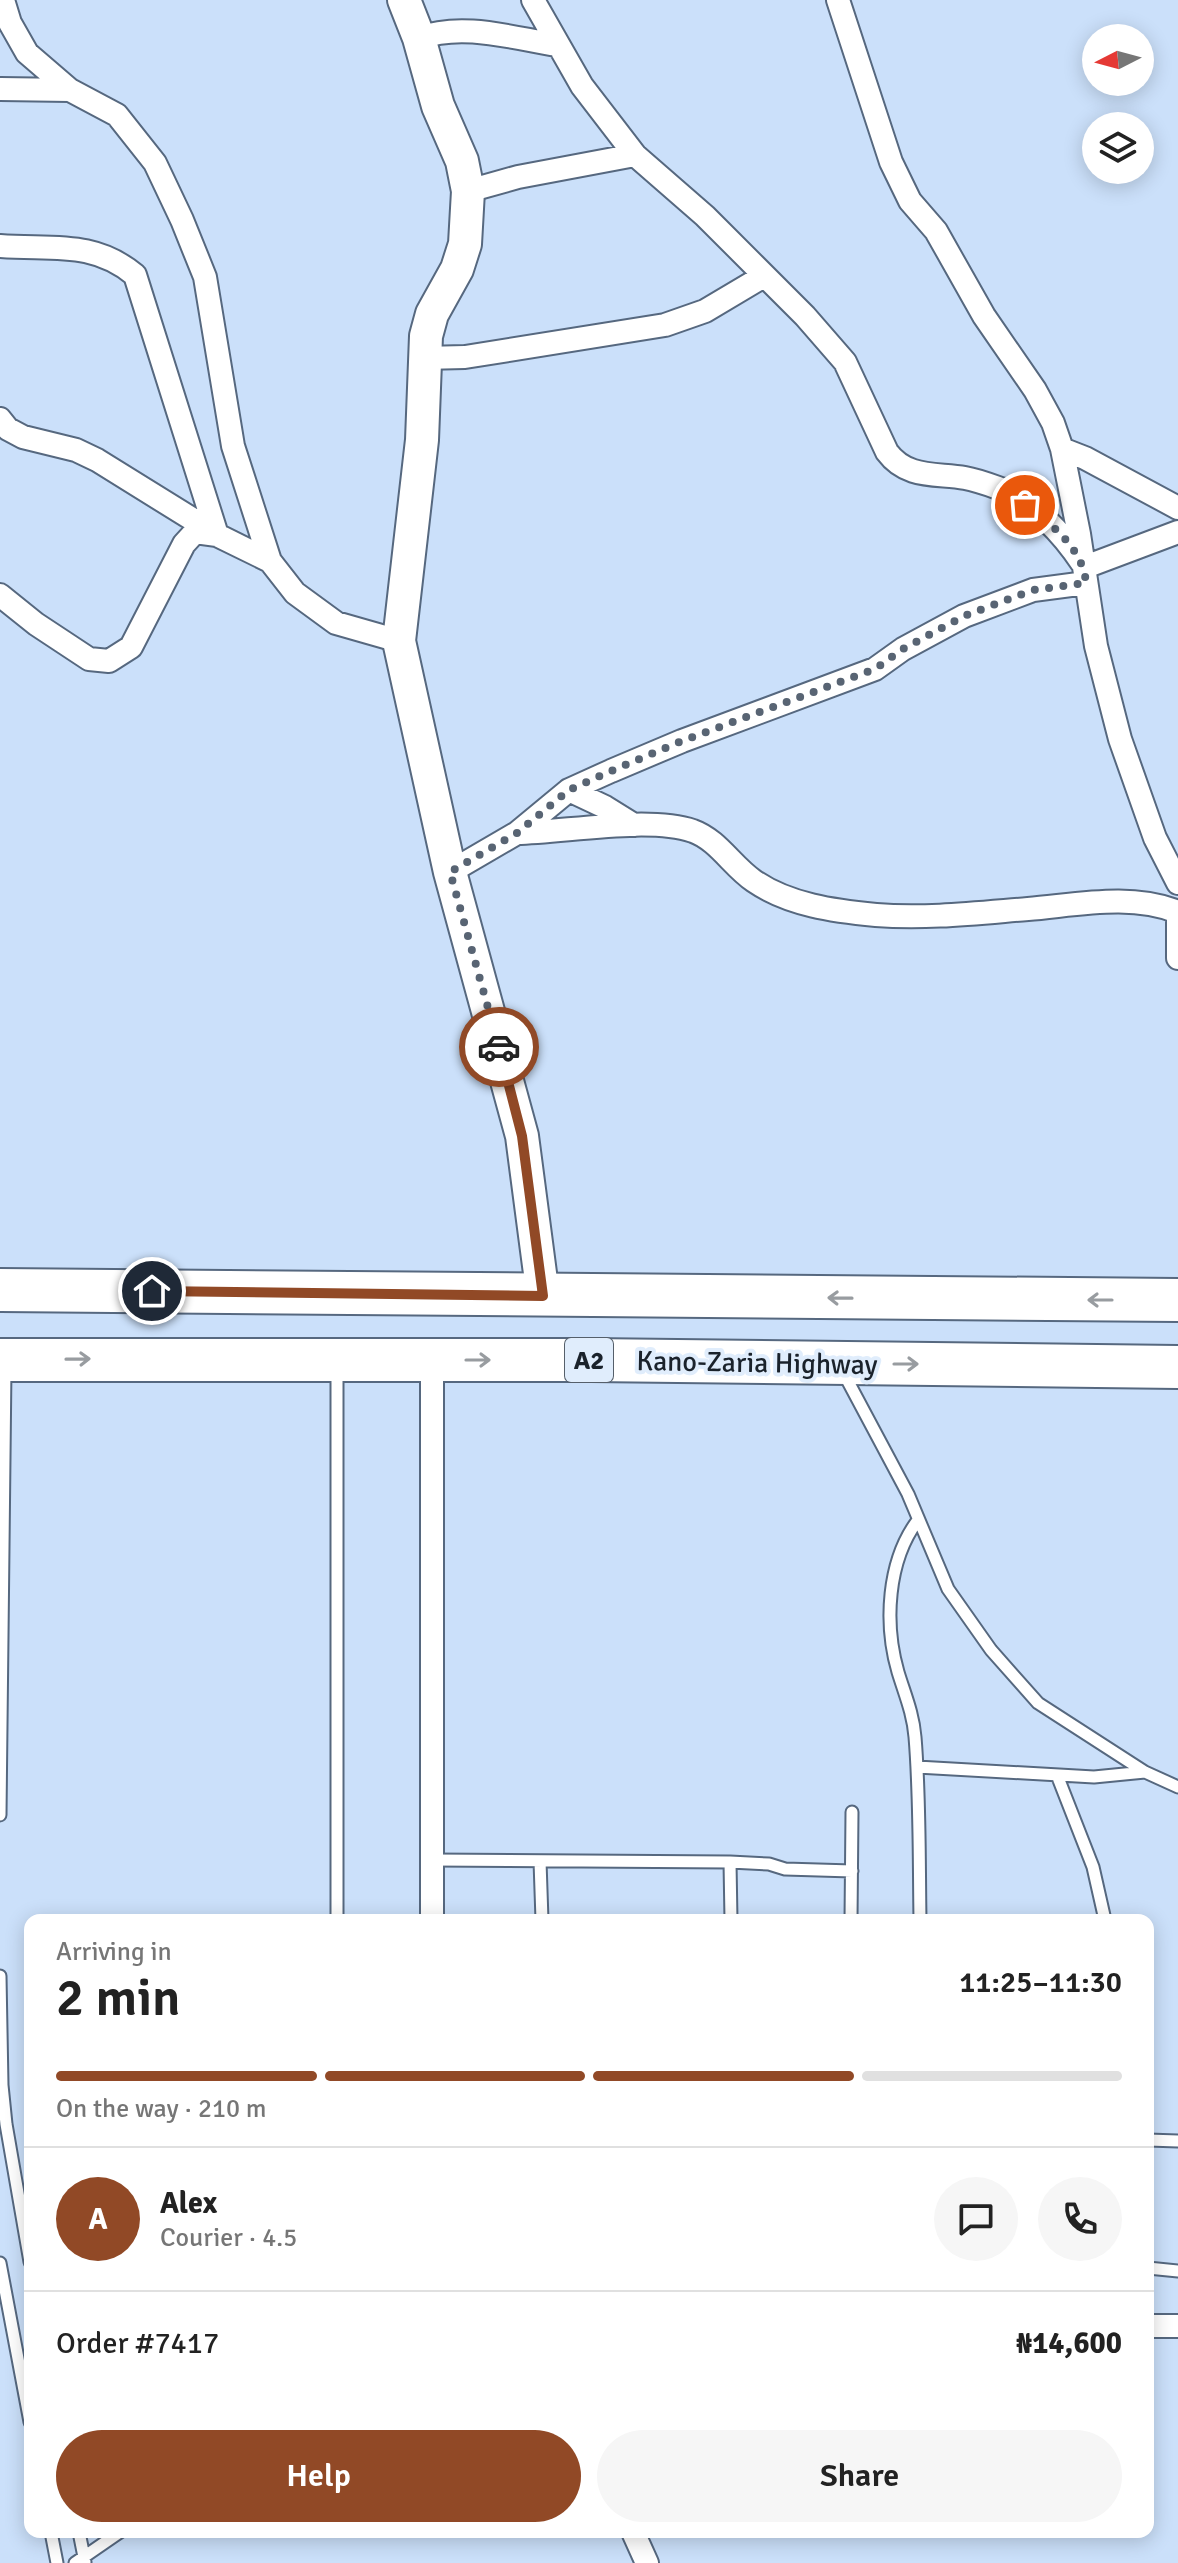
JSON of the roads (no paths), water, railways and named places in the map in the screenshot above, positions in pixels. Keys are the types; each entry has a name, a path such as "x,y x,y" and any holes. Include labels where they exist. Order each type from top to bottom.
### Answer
{"highway":[{"name":"A2","path":"0,1290 1178,1300"},
{"name":"Kano-Zaria Highway","path":"2,1360 432,1360 1178,1367"}],"street":[{"path":"3,0 10,23 27,53 70,90 117,115 155,163 205,277 233,446 270,561 295,593 336,623 399,641"},
{"path":"533,0 582,86 635,155 705,216 805,316 845,362 894,462 920,474 967,478 1004,490 1045,519 1069,544 1086,575"},
{"path":"838,0 891,162 910,201 936,231 984,316 1035,390 1053,423 1062,449 1096,646 1120,739 1155,838 1178,883"},
{"path":"411,12 437,32 457,29 557,45"},
{"path":"411,12 438,106 462,161 468,191 465,244 457,269 432,314 423,358 422,440 399,641 450,872 522,1136 543,1296"},
{"path":"0,89 70,90"},
{"path":"468,191 518,177 635,155"},
{"path":"0,246 88,250 118,261 135,275 217,535"},
{"path":"423,358 465,357 665,325 705,311 764,276"},
{"path":"0,419 8,429 23,437 76,450 97,460 217,535 270,561"},
{"path":"1062,449 1085,458 1178,508"},
{"path":"0,595 36,624 89,659 109,661 131,647 184,544 195,532 217,535"},
{"path":"450,872 517,833 569,790 682,741 875,669 903,649 964,616 1033,590 1086,575 1178,532"},
{"path":"0,617 36,624"},
{"path":"569,790 634,825"},
{"path":"517,833 634,825 673,826 695,832 715,844 754,881 801,903 879,915 929,915 1091,902 1150,903 1178,914 1178,958"},
{"path":"432,1360 432,1914"},
{"path":"1154,2326 1178,2326"},
{"path":"636,2538 647,2563"}],"lane":[{"path":"0,1815 2,1360"},
{"path":"337,1360 337,1914"},
{"path":"839,1364 908,1494 948,1589 1000,1661 1038,1703 1145,1772 1178,1787"},
{"path":"918,1520 899,1550 892,1581 891,1634 897,1670 913,1714 920,1914"},
{"path":"917,1767 1094,1777 1145,1772"},
{"path":"1057,1775 1093,1867 1104,1914"},
{"path":"851,1914 852,1812"},
{"path":"432,1860 730,1862 769,1864 785,1869 852,1871"},
{"path":"540,1861 542,1914"},
{"path":"730,1862 731,1914"},
{"path":"0,1976 4,2111 24,2227"},
{"path":"1154,2140 1178,2141"},
{"path":"0,2263 24,2390"},
{"path":"1154,2269 1178,2271"},
{"path":"52,2538 57,2563"},
{"path":"80,2538 82,2562"},
{"path":"82,2562 112,2538"}]}
